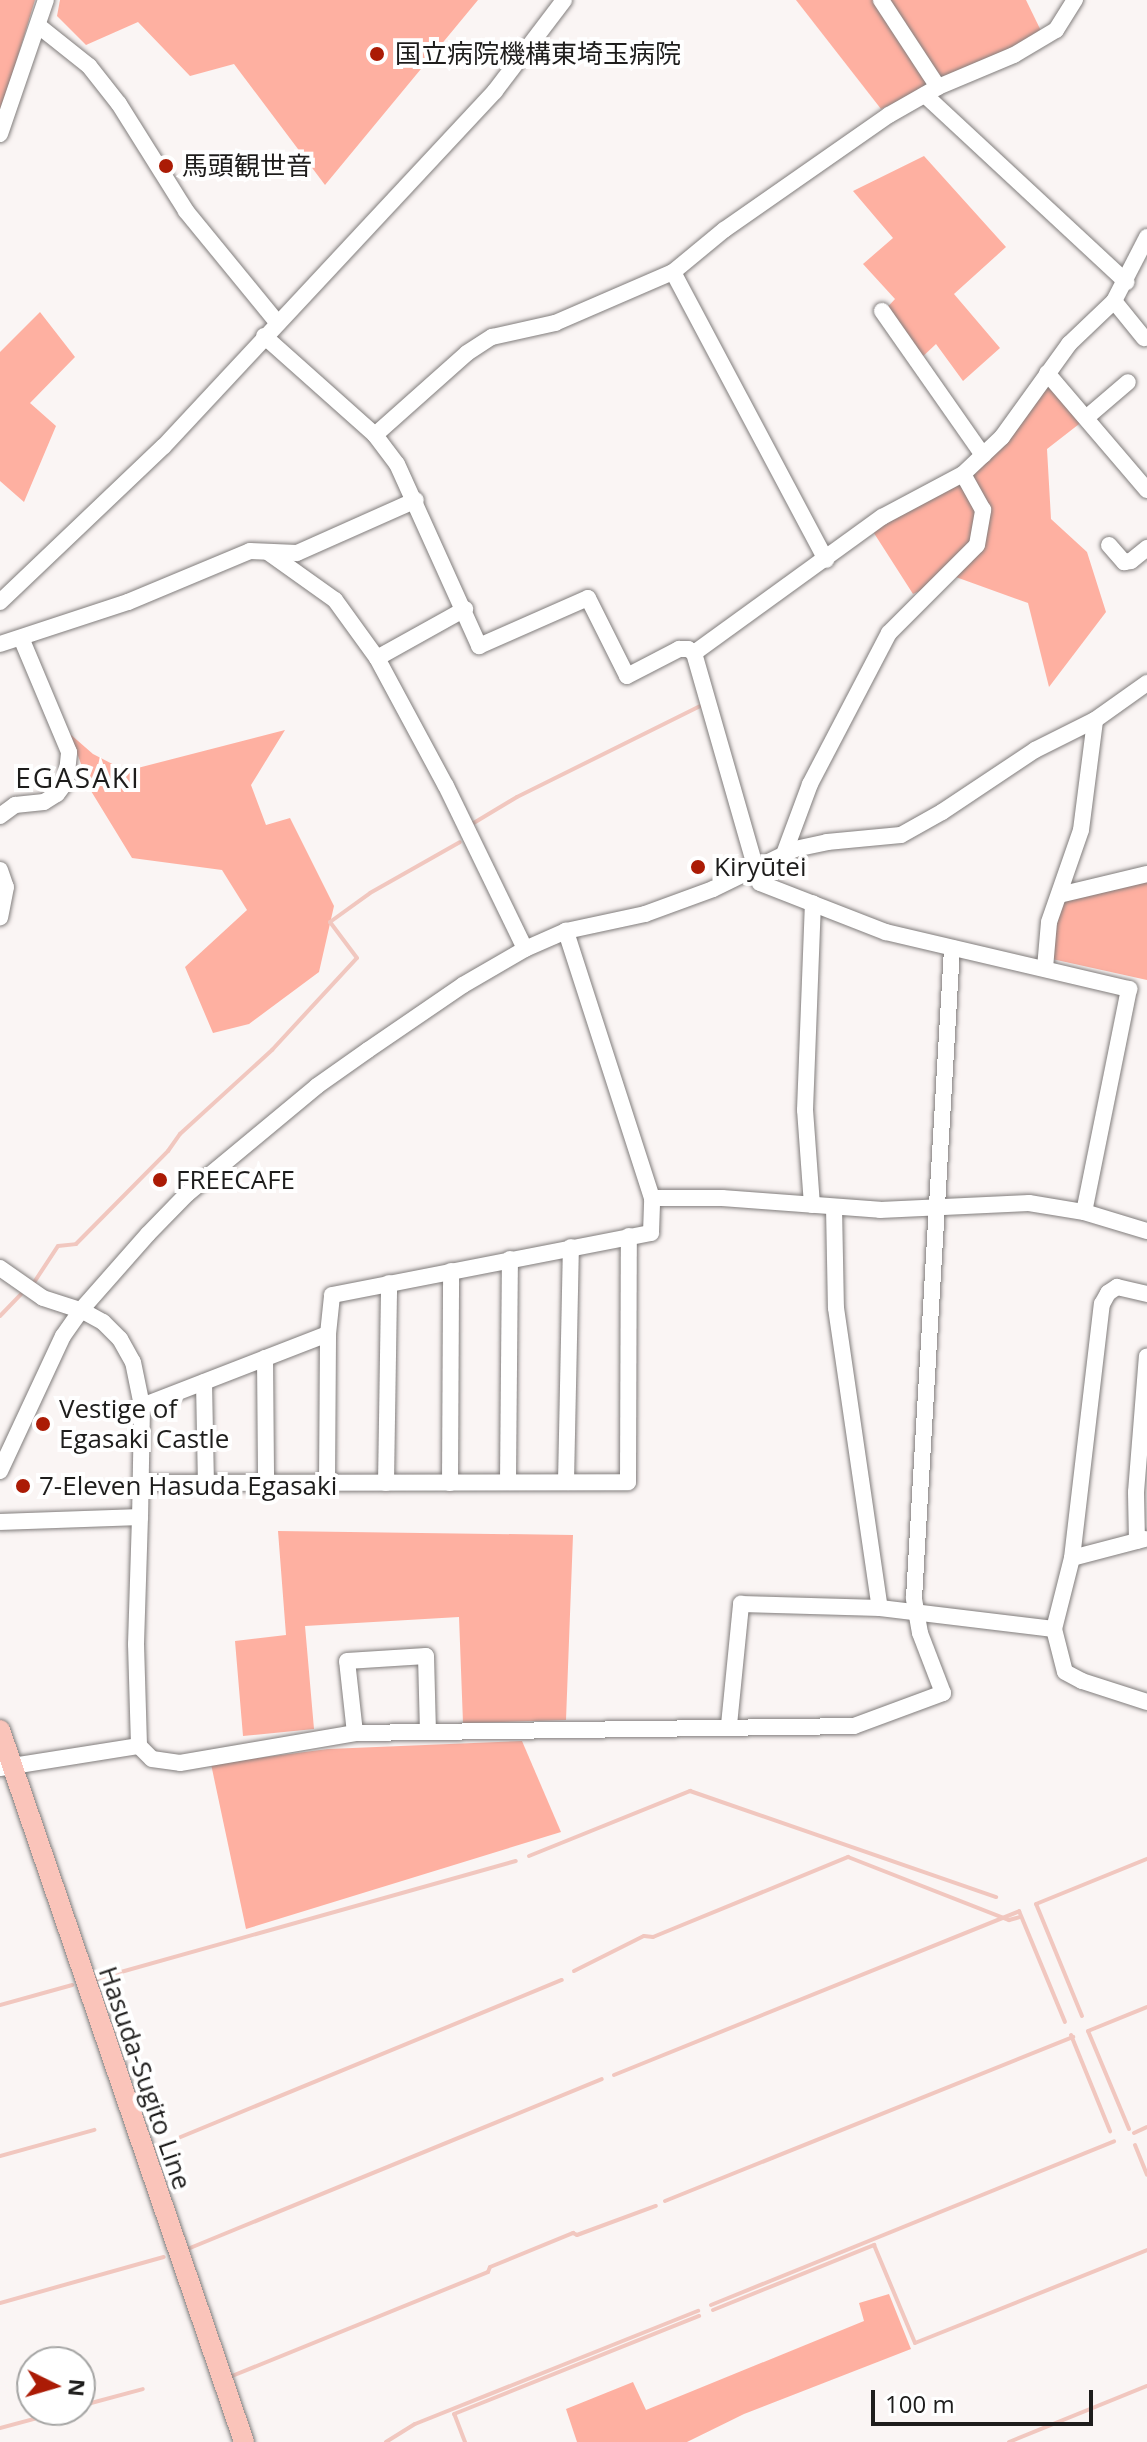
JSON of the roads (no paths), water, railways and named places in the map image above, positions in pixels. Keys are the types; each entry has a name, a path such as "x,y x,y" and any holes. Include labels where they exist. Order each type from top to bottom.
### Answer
{"main road":[{"name":"Hasuda-Sugito Line","path":"0,1730 6,1768 244,2442"}],"street":[{"path":"0,134 40,27 46,0"},
{"path":"0,602 164,446 495,91 564,0"},
{"path":"881,0 931,91 1126,282"},
{"path":"375,435 467,353 492,337 555,323 673,272 724,230 889,115 931,91 1014,55 1056,30 1075,0"},
{"path":"40,27 89,66 119,104 186,211 277,322"},
{"path":"694,653 882,517 963,474 1002,437 1069,344 1114,301 1147,237"},
{"path":"673,272 826,560"},
{"path":"1114,301 1144,338"},
{"path":"882,311 983,455"},
{"path":"264,336 375,435 397,464 416,500 479,646 588,598 627,676 679,649 694,653 760,883 886,932 1129,989 1084,1212"},
{"path":"1047,373 1146,488"},
{"path":"1086,418 1128,382"},
{"path":"784,854 810,784 889,633 977,545 983,510 963,474"},
{"path":"0,644 128,602 250,551 297,553 416,500"},
{"path":"1109,545 1124,562 1131,561 1147,548"},
{"path":"269,553 335,600 377,658 446,786 525,949"},
{"path":"377,658 465,609"},
{"path":"0,816 15,805 44,802 57,794 66,782 69,752 21,638"},
{"path":"0,1471 51,1357 81,1310 187,1194 317,1086 463,985 525,949 566,931 645,914 713,889 784,854 827,842 901,835 942,812 1035,750 1095,720 1147,683"},
{"path":"1045,968 1049,922 1081,830 1095,720"},
{"path":"0,870 6,887 0,917"},
{"path":"1059,895 1147,874"},
{"path":"812,1205 805,1110 813,903"},
{"path":"327,1483 328,1334 332,1295 651,1233 652,1198 566,931"},
{"path":"0,1268 43,1298 81,1310 103,1322 120,1339 133,1362 142,1406 136,1644 139,1746 152,1759 180,1763 355,1733 729,1725 854,1726 943,1693 914,1612 952,948"},
{"path":"652,1198 722,1198 880,1210 1029,1203 1084,1212 1147,1231"},
{"path":"834,1207 836,1308 880,1608"},
{"path":"142,1483 628,1482 629,1236"},
{"path":"566,1482 571,1247"},
{"path":"508,1482 510,1259"},
{"path":"450,1483 451,1271"},
{"path":"386,1483 389,1283"},
{"path":"1147,1294 1117,1287 1108,1293 1102,1304 1072,1558 1054,1629 1065,1672 1092,1685 1147,1702"},
{"path":"142,1406 328,1334"},
{"path":"1072,1558 1142,1540 1136,1492 1147,1356"},
{"path":"265,1358 266,1483"},
{"path":"204,1382 206,1483"},
{"path":"0,1522 140,1517"},
{"path":"729,1725 741,1604 880,1608 1054,1629"},
{"path":"355,1733 347,1661 426,1656 428,1731"},
{"path":"6,1768 139,1746"}],"waterway":[{"path":"472,824 517,797 700,706"},
{"path":"33,1284 58,1246 76,1244 168,1151 180,1134 272,1050 357,958 330,922 370,893 460,842"},
{"path":"0,1316 21,1294"},
{"path":"529,1856 690,1791 996,1897"},
{"path":"574,1971 644,1936 653,1937 848,1857 1009,1920 1020,1917"},
{"path":"1082,2016 1036,1904 1147,1859"},
{"path":"96,1979 516,1861"},
{"path":"614,2075 1019,1911 1065,2022"},
{"path":"154,2148 562,1980"},
{"path":"0,2005 72,1985"},
{"path":"1129,2129 1088,2031 1147,2007"},
{"path":"1071,2035 1110,2131"},
{"path":"665,2201 1073,2037"},
{"path":"190,2248 602,2079"},
{"path":"1134,2133 1147,2127"},
{"path":"0,2156 94,2130"},
{"path":"711,2305 1114,2141"},
{"path":"1135,2145 1147,2175"},
{"path":"232,2376 488,2272 490,2267 573,2233 577,2235 656,2206"},
{"path":"713,2310 874,2245 915,2343 1147,2250"},
{"path":"0,2303 164,2257"},
{"path":"386,2442 415,2424 698,2311"},
{"path":"465,2442 454,2414 699,2316"},
{"path":"1009,2442 1147,2386"},
{"path":"96,2402 143,2389"},
{"path":"0,2428 16,2424"}],"place":[{"name":"国立病院機構東埼玉病院","path":"377,54"},
{"name":"馬頭観世音","path":"166,166"},
{"name":"Kiryūtei","path":"698,867"},
{"name":"FREECAFE","path":"160,1180"},
{"name":"Vestige of Egasaki Castle","path":"43,1424"},
{"name":"7-Eleven Hasuda Egasaki","path":"23,1486"}],"district":[{"name":"EGASAKI","path":"78,777"}]}
